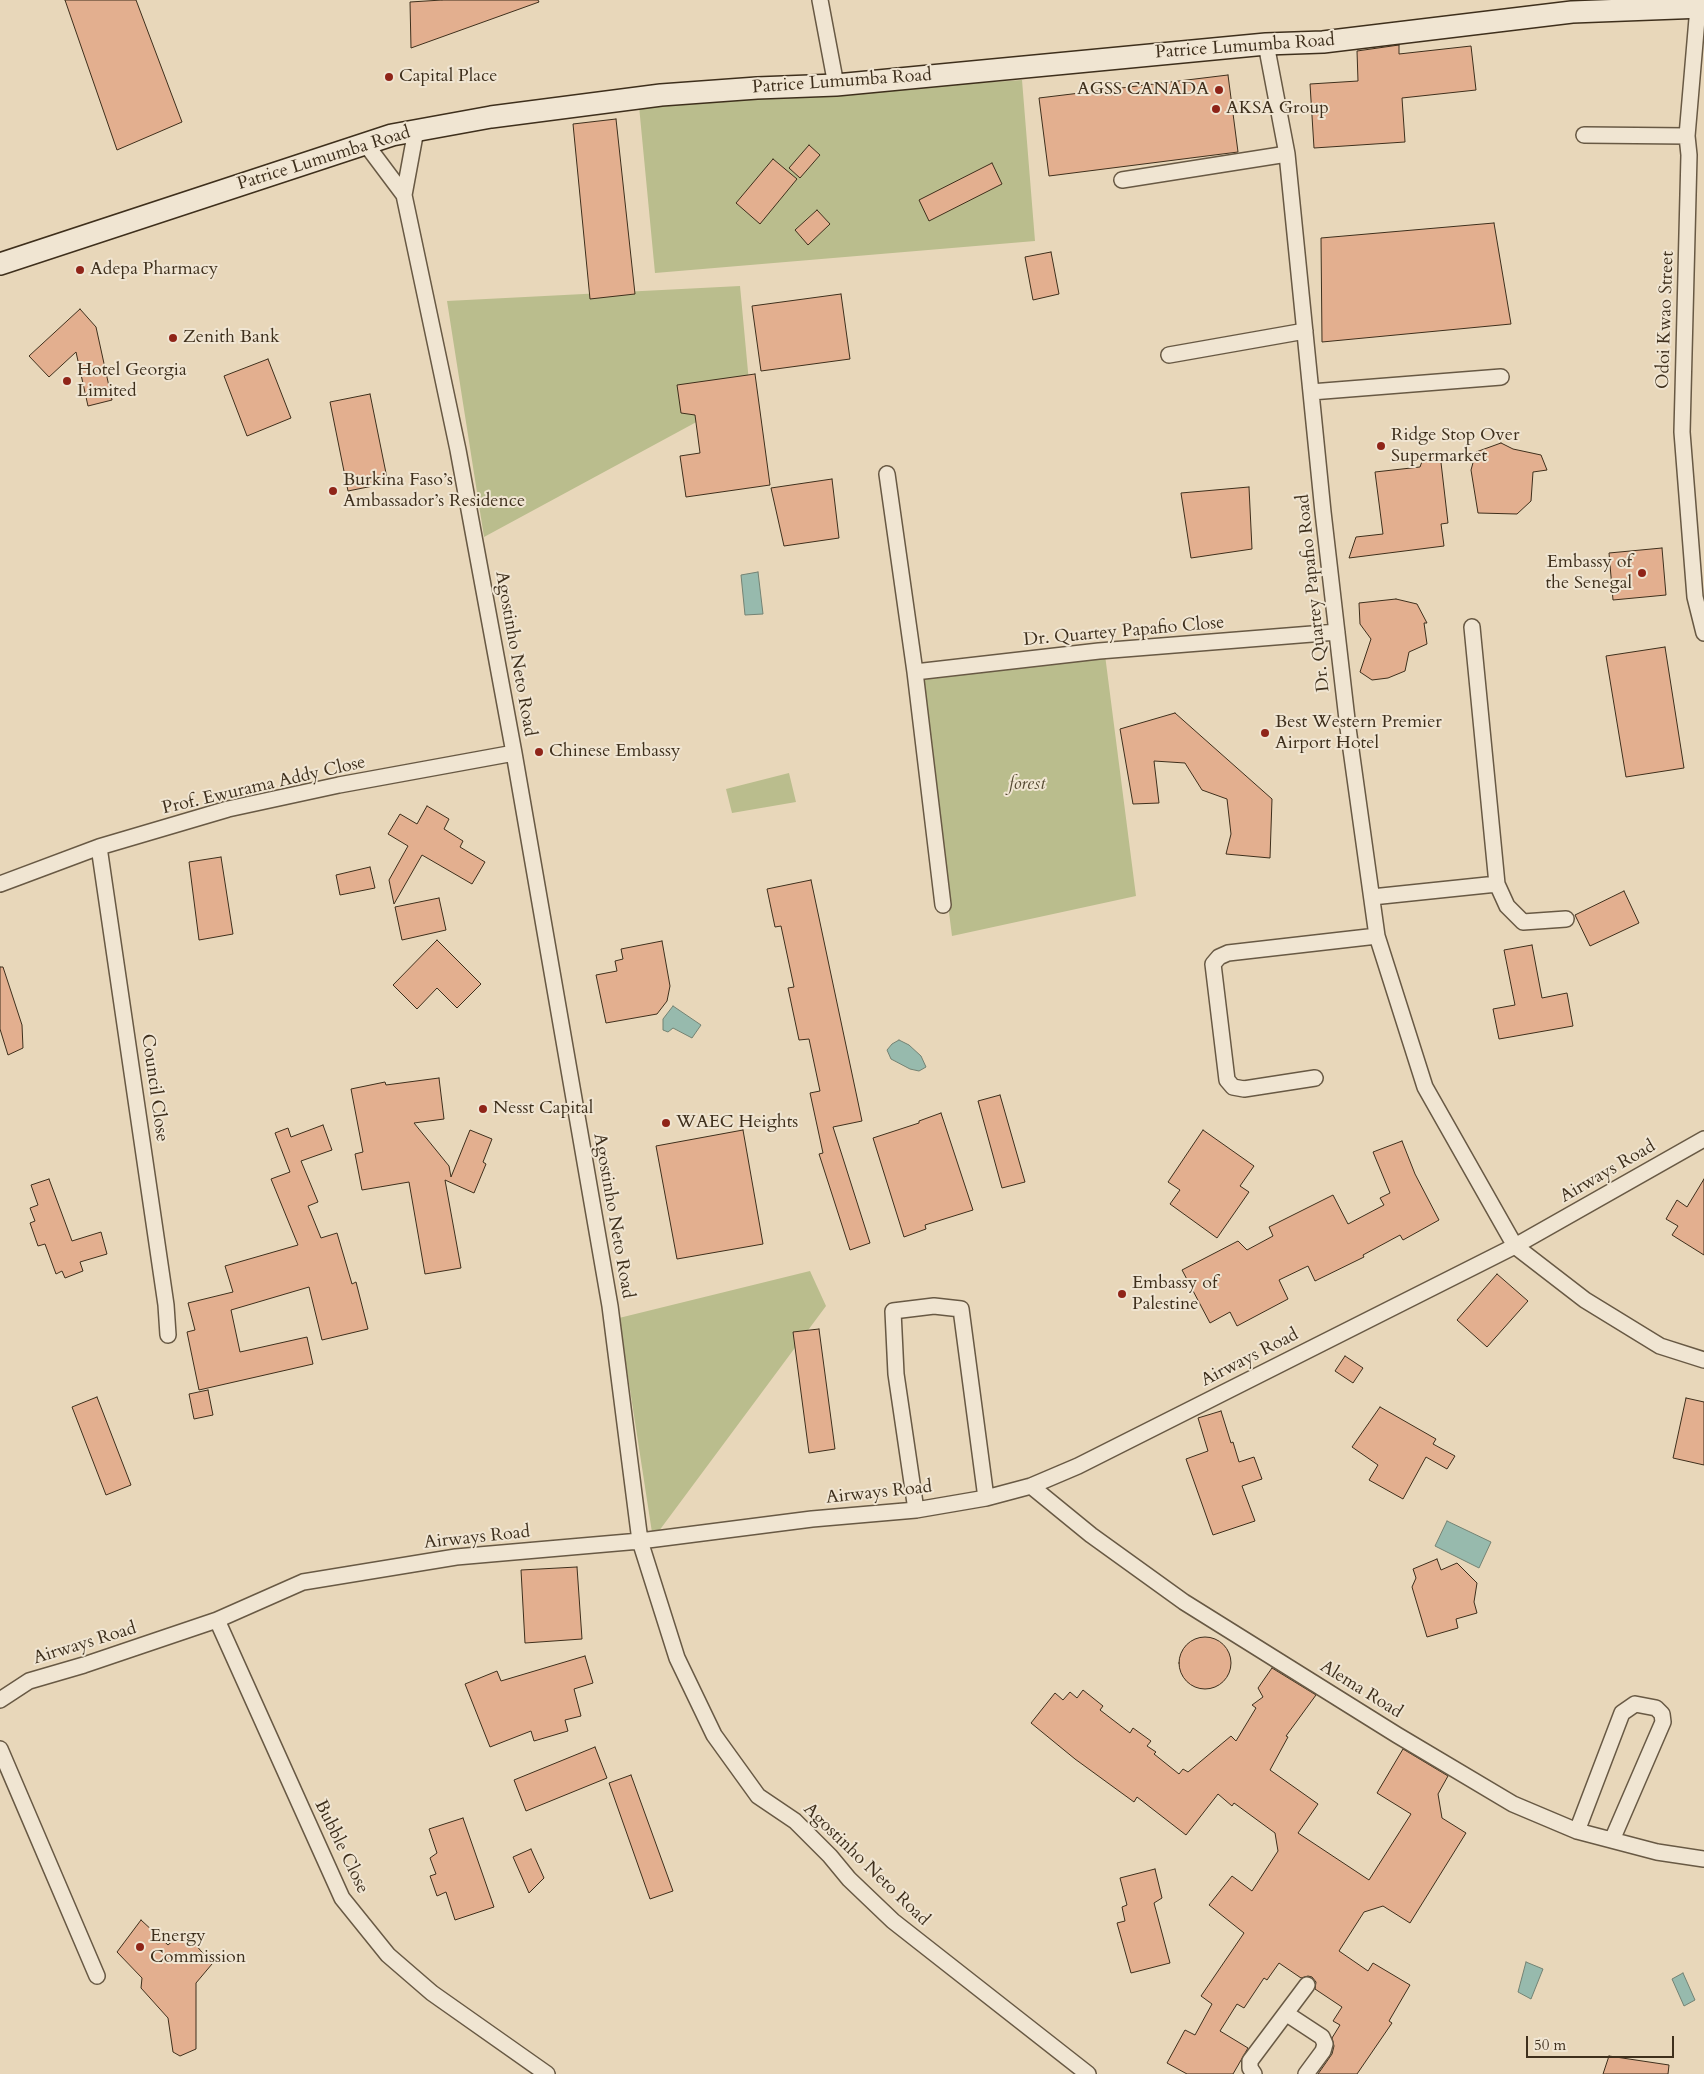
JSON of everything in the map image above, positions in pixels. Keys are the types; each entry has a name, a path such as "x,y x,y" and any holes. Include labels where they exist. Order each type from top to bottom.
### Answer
{"street":[{"path":"820,0 836,85"},
{"name":"Patrice Lumumba Road","path":"0,264 365,143 416,130 491,117 661,95 757,88 836,85 1266,44 1323,42 1572,12 1701,7"},
{"name":"Odoi Kwao Street","path":"1701,7 1687,136 1697,155 1682,432 1695,598 1704,633"},
{"name":"Dr. Quartey Papafio Road","path":"1266,44 1287,154 1348,728 1377,936 1425,1087 1515,1246 1585,1300 1660,1346 1704,1360"},
{"name":"Agostinho Neto Road","path":"416,130 404,195 458,450 514,753 610,1306 640,1541 677,1658 714,1736 758,1796 795,1821 830,1856 849,1879 893,1921 1088,2074"},
{"path":"1584,135 1687,136"},
{"name":"Agostinho Neto Road","path":"365,143 404,195"},
{"path":"1122,180 1287,154"},
{"path":"1169,355 1305,331"},
{"path":"1311,392 1501,377"},
{"path":"887,474 915,672 943,905"},
{"path":"1472,627 1498,884 1507,906 1523,922 1566,918"},
{"name":"Dr. Quartey Papafio Close","path":"915,672 1099,651 1337,632"},
{"name":"Prof. Ewurama Addy Close","path":"0,884 99,847 228,810 339,785 514,753"},
{"name":"Council Close","path":"99,847 166,1305 168,1335"},
{"path":"1372,897 1498,884"},
{"path":"1315,1078 1244,1089 1233,1087 1227,1080 1213,964 1219,957 1228,953 1377,936"},
{"name":"Airways Road","path":"0,1700 30,1681 84,1665 217,1620 303,1582 456,1557 640,1541 812,1519 916,1510 986,1498 1031,1486 1078,1466 1515,1246 1704,1139"},
{"path":"916,1510 896,1374 893,1348 893,1311 934,1306 961,1309 986,1498"},
{"name":"Alema Road","path":"1031,1486 1091,1535 1184,1602 1389,1730 1513,1804 1576,1831 1657,1852 1704,1859"},
{"name":"Bubble Close","path":"217,1620 342,1898 388,1955 432,1993 547,2074"},
{"path":"1576,1831 1622,1713 1635,1704 1656,1708 1662,1714 1663,1722 1612,1840"},
{"path":"0,1749 97,1976"},
{"path":"1254,2074 1250,2068 1250,2061 1307,1985"},
{"path":"1287,2014 1322,2037 1325,2044 1323,2051 1306,2074"}],"green space":[{"path":"1022,80 1035,241 655,273 639,106"},
{"path":"740,286 750,393 484,537 447,301"},
{"name":"forest","path":"1105,655 1136,896 952,936 919,674"},
{"path":"789,773 796,802 732,813 726,789"},
{"path":"810,1271 826,1306 653,1539 619,1318"}],"shaded area":[{"path":"758,572 763,614 745,615 741,575"},
{"path":"673,1006 701,1025 692,1038 673,1028 668,1032 663,1030 663,1019"},
{"path":"899,1040 909,1045 921,1056 926,1067 919,1071 910,1069 891,1059 887,1050"},
{"path":"1447,1521 1491,1542 1479,1568 1435,1546"},
{"path":"1526,1962 1543,1969 1531,1999 1518,1992"},
{"path":"1683,1973 1695,2000 1684,2006 1672,1979"}],"building":[{"path":"65,0 136,0 182,122 117,150"},
{"path":"538,0 539,2 411,48 410,2"},
{"path":"1399,45 1399,54 1471,46 1476,90 1402,98 1405,142 1314,148 1310,84 1358,81 1357,51"},
{"path":"1228,75 1238,152 1049,176 1039,98"},
{"path":"616,119 635,294 590,299 573,124"},
{"path":"809,145 820,155 800,178 789,168"},
{"path":"773,159 797,179 760,224 736,203"},
{"path":"992,163 1002,184 929,221 919,200"},
{"path":"817,210 830,224 808,245 795,230"},
{"path":"1494,223 1511,324 1322,342 1321,238"},
{"path":"1051,252 1059,294 1033,300 1025,257"},
{"path":"841,294 850,359 761,371 752,306"},
{"path":"80,309 96,327 112,400 88,406 76,352 49,377 29,356"},
{"path":"268,359 291,418 247,436 224,376"},
{"path":"755,374 770,485 686,497 680,456 700,453 695,415 681,413 677,385"},
{"path":"370,394 388,483 348,491 330,402"},
{"path":"1501,443 1513,449 1541,455 1547,470 1533,472 1531,501 1517,514 1478,513 1471,470 1476,452"},
{"path":"1440,454 1448,523 1441,524 1444,546 1349,558 1356,537 1383,534 1375,472 1420,467 1424,456"},
{"path":"832,479 839,538 784,546 771,488"},
{"path":"1249,487 1252,549 1191,558 1181,493"},
{"path":"1662,548 1666,595 1613,600 1609,553"},
{"path":"1396,599 1417,604 1427,623 1424,623 1427,644 1409,652 1405,671 1388,678 1372,680 1360,672 1371,639 1360,624 1359,603"},
{"path":"1665,647 1684,768 1626,777 1606,656"},
{"path":"1175,713 1272,799 1270,858 1226,854 1231,834 1227,799 1202,790 1185,763 1154,761 1159,803 1133,804 1120,729"},
{"path":"427,806 449,819 444,829 463,841 460,847 485,862 472,884 422,855 394,904 389,880 408,846 388,834 400,814 417,824"},
{"path":"221,857 233,934 199,940 189,862"},
{"path":"370,867 375,888 340,895 336,875"},
{"path":"811,880 862,1121 833,1127 870,1243 850,1250 819,1154 823,1153 810,1093 820,1091 809,1039 799,1040 788,988 794,987 781,926 775,927 767,889"},
{"path":"1624,891 1639,923 1590,946 1575,915"},
{"path":"439,898 446,930 402,940 395,907"},
{"path":"437,940 481,984 457,1008 437,988 417,1009 393,985"},
{"path":"662,941 670,986 667,1001 657,1014 606,1023 596,975 617,971 615,961 623,959 621,949"},
{"path":"1532,945 1542,998 1567,993 1573,1026 1499,1039 1493,1009 1515,1005 1504,950"},
{"path":"0,967 3,967 22,1025 23,1048 8,1055 0,1029"},
{"path":"439,1078 444,1119 414,1123 449,1166 451,1177 470,1130 492,1139 483,1162 486,1164 474,1193 445,1180 461,1268 425,1274 409,1182 362,1190 355,1154 363,1152 351,1089 385,1082 386,1085"},
{"path":"1000,1095 1025,1182 1002,1188 978,1101"},
{"path":"941,1113 973,1210 925,1225 926,1229 904,1237 873,1138 919,1123 919,1121"},
{"path":"323,1125 332,1150 301,1161 318,1202 308,1206 321,1238 337,1233 352,1284 356,1282 368,1329 322,1340 309,1287 231,1310 240,1352 307,1337 313,1364 199,1390 187,1332 195,1330 188,1303 233,1292 225,1266 298,1245 271,1179 290,1172 275,1133 288,1128 291,1137"},
{"path":"743,1130 763,1244 677,1259 656,1146"},
{"path":"1203,1130 1254,1166 1240,1186 1249,1192 1217,1238 1170,1204 1180,1190 1168,1182"},
{"path":"1402,1141 1415,1174 1439,1220 1403,1240 1400,1235 1363,1255 1364,1257 1315,1281 1308,1266 1279,1280 1288,1299 1237,1326 1230,1312 1210,1323 1182,1270 1238,1241 1247,1250 1273,1236 1269,1227 1333,1195 1348,1224 1384,1205 1380,1198 1390,1193 1373,1152"},
{"path":"49,1179 72,1241 101,1232 107,1254 80,1262 83,1271 65,1278 62,1271 56,1274 45,1244 38,1246 30,1223 35,1221 30,1208 38,1205 31,1185"},
{"path":"1704,1179 1704,1255 1672,1235 1678,1226 1666,1219 1677,1200 1687,1207"},
{"path":"1497,1274 1528,1301 1487,1347 1457,1320"},
{"path":"819,1329 835,1449 809,1453 793,1332"},
{"path":"1345,1356 1363,1368 1353,1383 1335,1371"},
{"path":"208,1390 213,1415 194,1419 189,1394"},
{"path":"97,1397 131,1485 106,1495 72,1407"},
{"path":"1686,1398 1704,1402 1704,1465 1673,1458"},
{"path":"1380,1407 1436,1439 1433,1444 1455,1456 1447,1469 1426,1457 1403,1499 1369,1480 1378,1465 1352,1447"},
{"path":"1221,1411 1239,1462 1254,1457 1262,1479 1242,1486 1255,1521 1213,1535 1186,1459 1208,1451 1198,1418"},
{"path":"1437,1559 1441,1570 1457,1563 1477,1583 1474,1602 1477,1613 1456,1619 1458,1628 1427,1637 1412,1587 1416,1578 1413,1569"},
{"path":"577,1567 582,1639 525,1643 521,1570"},
{"path":"1205,1637 1219,1641 1227,1649 1231,1663 1227,1677 1219,1685 1205,1689 1191,1685 1183,1677 1179,1663 1183,1649 1191,1641"},
{"path":"585,1656 593,1683 574,1689 581,1716 565,1720 568,1731 534,1741 531,1731 490,1747 465,1684 497,1671 501,1681"},
{"path":"1272,1668 1316,1695 1286,1736 1288,1737 1270,1770 1318,1804 1298,1833 1369,1880 1411,1814 1377,1793 1403,1749 1448,1776 1438,1794 1442,1818 1466,1833 1410,1923 1383,1906 1364,1912 1339,1951 1368,1971 1373,1963 1410,1985 1389,2021 1392,2023 1357,2074 1318,2074 1332,2054 1334,2046 1332,2038 1340,2025 1333,2021 1342,2007 1315,1989 1316,1982 1312,1977 1301,1978 1279,1963 1267,1980 1264,1978 1244,2008 1237,2004 1220,2031 1248,2048 1233,2074 1187,2074 1167,2063 1185,2030 1195,2035 1212,2004 1201,1996 1244,1933 1209,1905 1232,1876 1252,1891 1278,1851 1275,1833 1234,1803 1232,1806 1218,1794 1186,1835 1137,1797 1134,1802 1075,1759 1031,1723 1055,1693 1063,1700 1070,1692 1077,1698 1083,1690 1103,1706 1100,1710 1130,1733 1133,1728 1151,1741 1147,1746 1179,1774 1183,1769 1188,1772 1231,1736 1236,1741 1256,1708 1252,1705 1263,1697 1258,1688"},
{"path":"595,1747 607,1778 526,1811 514,1780"},
{"path":"631,1775 673,1891 650,1899 609,1783"},
{"path":"463,1818 494,1907 455,1920 446,1892 437,1896 430,1876 436,1874 430,1858 437,1853 429,1829"},
{"path":"531,1849 544,1878 529,1893 513,1857"},
{"path":"1155,1869 1162,1898 1154,1903 1170,1963 1131,1973 1117,1923 1125,1921 1122,1907 1127,1905 1120,1878"},
{"path":"141,1920 168,1945 184,1931 212,1964 196,1983 196,2049 180,2056 173,2052 168,2018 141,1988 142,1978 117,1952"},
{"path":"1609,2056 1669,2065 1668,2074 1603,2074"}],"place":[{"name":"Capital Place","path":"389,77"},
{"name":"AGSS CANADA","path":"1219,90"},
{"name":"AKSA Group","path":"1216,109"},
{"name":"Adepa Pharmacy","path":"80,270"},
{"name":"Zenith Bank","path":"173,338"},
{"name":"Hotel Georgia Limited","path":"67,381"},
{"name":"Ridge Stop Over Supermarket","path":"1381,446"},
{"name":"Burkina Faso’s Ambassador’s Residence","path":"333,491"},
{"name":"Embassy of the Senegal","path":"1642,573"},
{"name":"Best Western Premier Airport Hotel","path":"1265,733"},
{"name":"Chinese Embassy","path":"539,752"},
{"name":"Nesst Capital","path":"483,1109"},
{"name":"WAEC Heights","path":"666,1123"},
{"name":"Embassy of Palestine","path":"1122,1294"},
{"name":"Energy Commission","path":"140,1947"}]}
